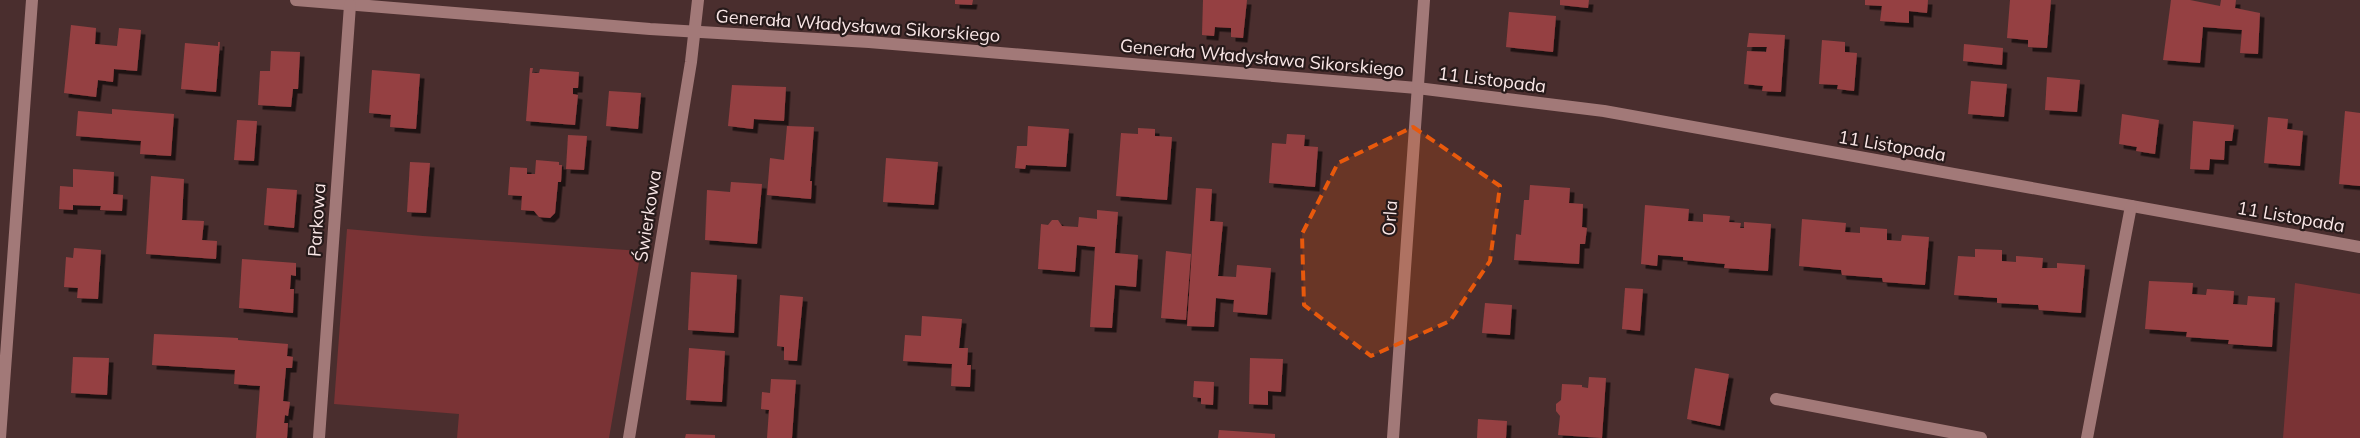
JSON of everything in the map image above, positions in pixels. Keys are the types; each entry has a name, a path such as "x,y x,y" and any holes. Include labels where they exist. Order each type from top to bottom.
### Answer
{"street":[{"path":"0,438 32,0"},
{"name":"Generała Władysława Sikorskiego","path":"296,0 695,32 869,42 1417,88"},
{"name":"Świerkowa","path":"629,438 695,32 698,0"},
{"name":"Orla","path":"1393,438 1424,0"},
{"name":"Parkowa","path":"319,438 350,5"},
{"name":"11 Listopada","path":"1417,88 1604,112 2360,247"},
{"path":"2087,438 2130,206"},
{"path":"1776,399 1980,438"}],"highlighted area":[{"path":"1413,127 1500,186 1490,261 1450,321 1371,356 1304,305 1302,234 1338,163"}],"shaded area":[{"path":"347,229 641,251 609,438 457,438 459,414 334,404"},
{"path":"2295,283 2360,294 2360,438 2283,438"}],"building":[{"path":"955,0 973,0 972,5 955,4"},
{"path":"1203,0 1247,0 1243,38 1231,37 1231,28 1215,27 1214,36 1202,35"},
{"path":"1560,0 1589,0 1588,8 1560,5"},
{"path":"1865,0 1928,0 1927,13 1909,11 1909,23 1880,21 1882,6 1865,5"},
{"path":"2010,0 2051,0 2047,48 2028,47 2028,40 2007,38"},
{"path":"2171,0 2190,0 2220,6 2221,0 2236,0 2235,8 2260,13 2258,54 2240,53 2242,30 2203,27 2200,63 2163,60"},
{"path":"1509,12 1556,16 1553,52 1506,47"},
{"path":"71,25 96,28 95,44 117,46 119,28 141,30 137,71 114,69 113,82 98,80 96,97 64,93"},
{"path":"1749,33 1785,35 1781,92 1762,91 1763,86 1744,84 1747,51 1766,52 1767,47 1747,47"},
{"path":"1822,40 1845,42 1845,52 1857,53 1854,91 1837,89 1838,85 1819,84"},
{"path":"218,42 220,42 216,92 181,89 185,43 218,46"},
{"path":"1964,44 2003,48 2002,65 1963,61"},
{"path":"271,51 300,52 298,89 293,89 291,107 258,105 260,71 270,71"},
{"path":"530,68 533,68 532,73 539,73 540,69 579,72 578,88 573,88 573,94 578,95 575,125 526,121"},
{"path":"372,70 420,74 416,129 390,127 391,115 369,113"},
{"path":"2047,77 2080,80 2077,112 2045,110"},
{"path":"1971,81 2007,84 2004,117 1968,114"},
{"path":"732,85 786,87 784,121 754,119 753,129 728,126"},
{"path":"609,91 641,93 638,129 606,126"},
{"path":"112,109 174,114 171,156 140,154 141,141 76,136 78,111 112,114"},
{"path":"2345,111 2360,113 2360,186 2339,184"},
{"path":"2122,114 2159,120 2155,154 2136,151 2137,147 2119,144"},
{"path":"2268,117 2288,119 2287,129 2303,131 2300,166 2264,163"},
{"path":"237,120 257,121 254,161 234,160"},
{"path":"2193,121 2234,125 2232,141 2225,141 2224,160 2210,159 2209,170 2190,169"},
{"path":"787,126 814,127 810,181 812,181 811,199 767,195 770,158 784,160"},
{"path":"1028,126 1069,129 1066,167 1026,165 1025,169 1015,168 1017,146 1027,146"},
{"path":"1138,128 1155,129 1155,136 1172,137 1167,200 1116,196 1121,133 1138,134"},
{"path":"1287,134 1305,135 1304,146 1318,147 1315,187 1269,183 1272,143 1286,144"},
{"path":"568,135 587,136 584,170 566,169"},
{"path":"886,158 938,162 934,205 883,202"},
{"path":"536,160 559,162 559,165 562,165 561,182 558,182 555,213 550,218 539,217 534,211 521,210 522,196 508,195 510,167 527,168 527,174 535,174"},
{"path":"410,162 430,163 426,213 407,212"},
{"path":"73,169 114,172 113,194 123,195 122,211 100,210 101,206 73,205 73,210 59,209 60,186 73,187"},
{"path":"151,176 184,179 182,220 204,221 202,240 217,241 216,259 146,254"},
{"path":"731,182 762,184 757,244 705,240 707,190 730,192"},
{"path":"1530,185 1570,188 1569,203 1583,204 1582,227 1587,228 1585,244 1580,244 1579,264 1514,260 1516,234 1521,235 1524,200 1529,200"},
{"path":"267,188 297,190 294,228 264,225"},
{"path":"1196,188 1212,189 1210,221 1223,222 1218,276 1236,277 1237,265 1271,268 1267,315 1233,312 1234,300 1216,298 1214,327 1187,326"},
{"path":"1645,205 1689,209 1688,221 1703,222 1703,214 1730,216 1729,222 1741,223 1740,228 1744,228 1744,222 1771,224 1768,271 1724,268 1725,264 1683,260 1683,257 1658,255 1657,266 1641,264"},
{"path":"1097,210 1118,212 1115,253 1138,255 1136,287 1115,285 1112,328 1090,327 1095,247 1077,245 1075,272 1038,269 1041,224 1048,225 1052,220 1058,220 1062,226 1078,227 1079,217 1097,219"},
{"path":"1802,219 1846,223 1845,232 1860,233 1860,227 1887,229 1887,240 1901,241 1902,235 1929,237 1925,285 1883,282 1882,278 1842,275 1841,270 1799,266"},
{"path":"74,248 101,250 98,299 77,298 78,288 64,287 66,257 73,258"},
{"path":"1975,249 2002,250 2002,261 2016,262 2016,256 2043,258 2042,268 2057,268 2057,263 2085,265 2081,313 2039,310 2038,305 1997,303 1997,298 1954,295 1958,256 1975,257"},
{"path":"1166,251 1191,254 1186,320 1161,318"},
{"path":"242,259 296,263 296,276 291,275 290,289 294,289 293,313 239,308"},
{"path":"691,272 737,275 734,333 688,330"},
{"path":"2149,281 2193,283 2192,294 2206,295 2207,289 2234,291 2233,304 2247,305 2248,296 2275,298 2272,347 2228,344 2229,340 2186,337 2187,332 2145,329"},
{"path":"1625,288 1643,289 1640,331 1622,329"},
{"path":"780,295 803,297 797,361 784,360 784,347 777,346"},
{"path":"1485,303 1512,305 1510,335 1482,333"},
{"path":"922,316 962,319 959,348 968,348 967,365 971,365 970,387 951,386 952,364 903,361 905,335 921,336"},
{"path":"154,334 238,338 238,340 288,344 287,356 293,357 292,368 286,368 283,401 290,402 288,416 285,415 284,423 288,423 287,438 256,438 260,386 234,384 235,370 152,365"},
{"path":"689,348 725,351 722,402 686,400"},
{"path":"73,357 109,358 107,395 71,393"},
{"path":"1250,358 1283,359 1281,392 1268,391 1268,405 1249,404"},
{"path":"1695,368 1729,374 1720,426 1687,419"},
{"path":"1589,377 1606,378 1602,438 1558,435 1560,416 1556,411 1556,404 1561,400 1562,384 1582,385 1582,387 1588,388"},
{"path":"771,379 796,380 792,438 767,438 769,410 761,409 762,392 770,393"},
{"path":"1194,381 1214,382 1213,405 1201,404 1201,398 1193,397"},
{"path":"1478,419 1507,421 1506,438 1477,438"},
{"path":"1219,430 1275,434 1275,438 1218,438"},
{"path":"686,434 715,435 715,438 685,438"}]}
